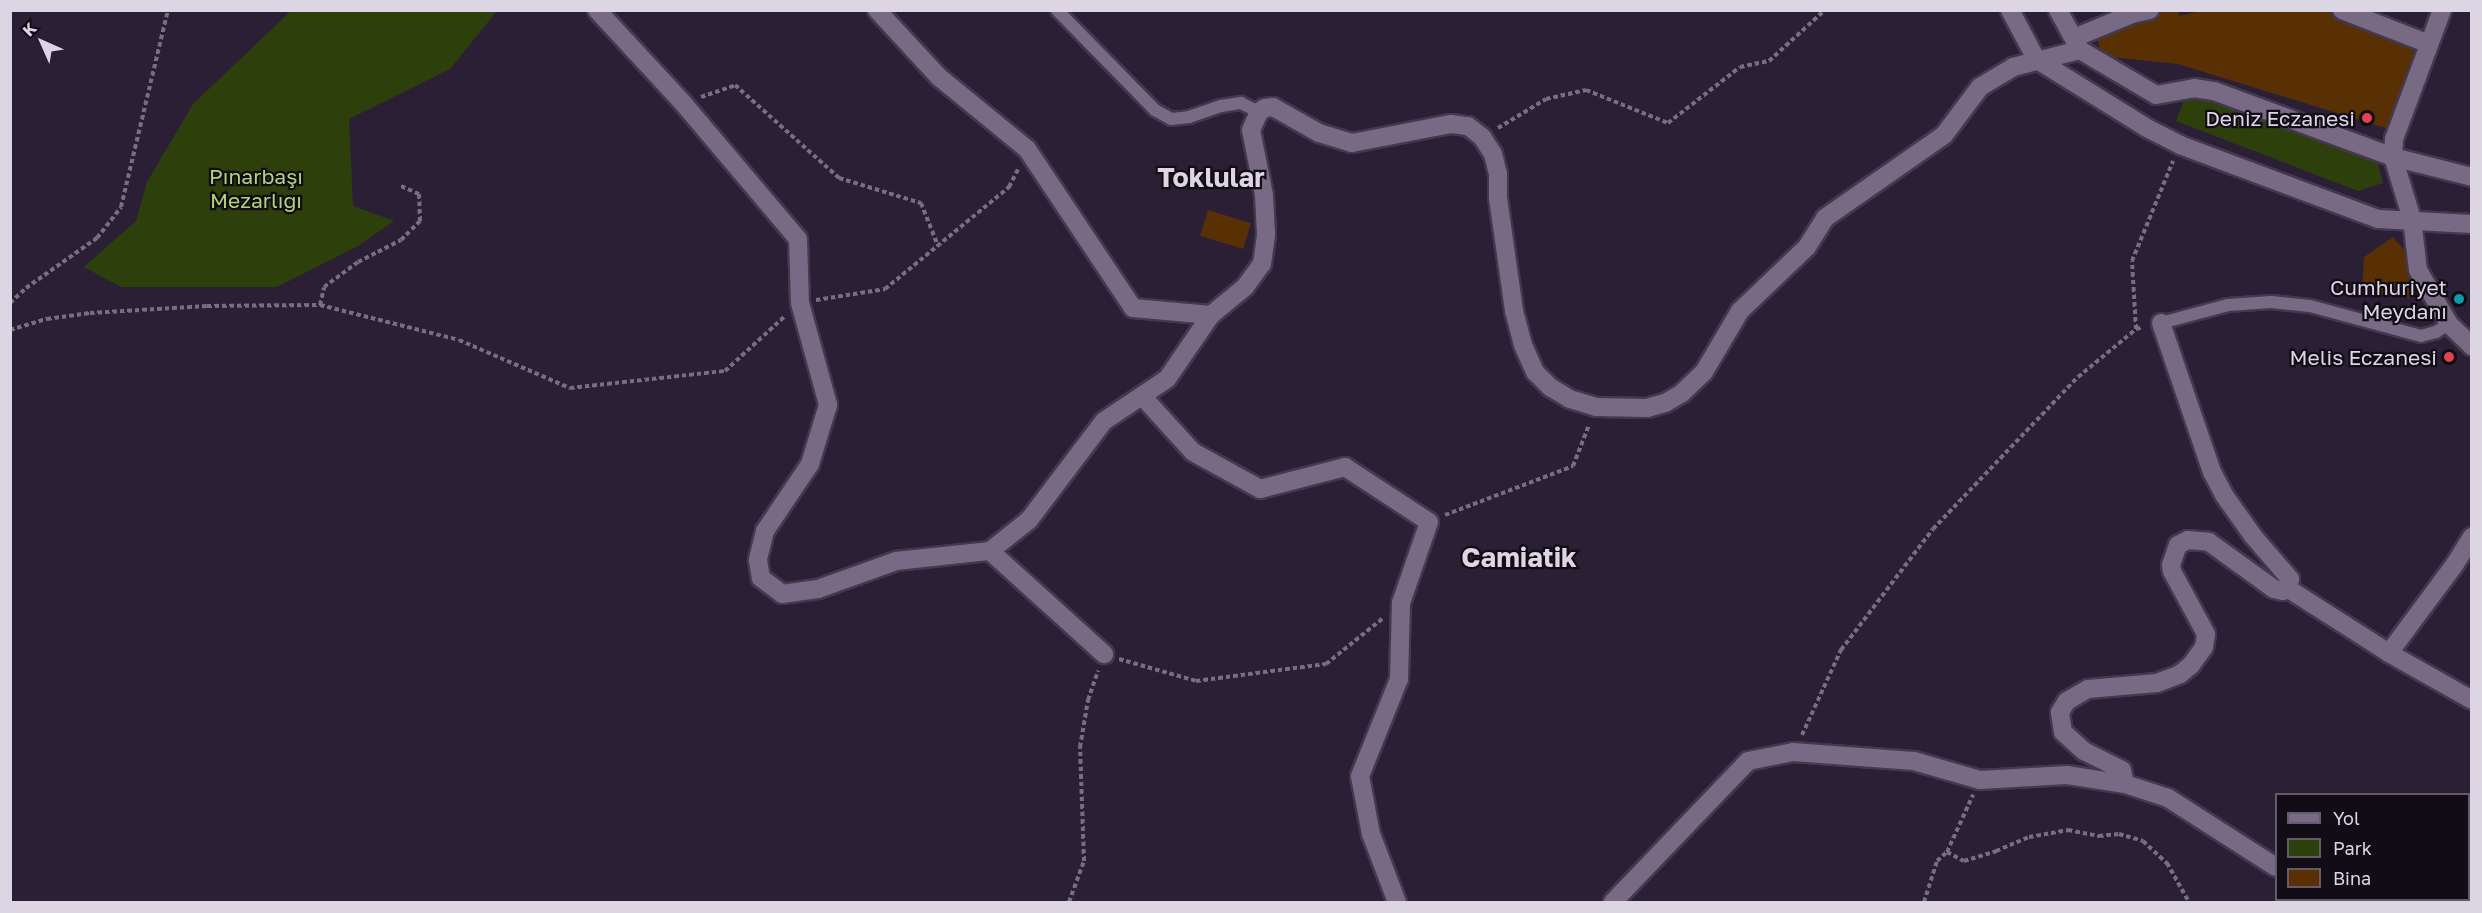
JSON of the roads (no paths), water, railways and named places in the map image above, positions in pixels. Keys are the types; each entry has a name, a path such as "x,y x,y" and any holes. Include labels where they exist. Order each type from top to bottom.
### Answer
{"street":[{"path":"597,10 683,104 798,239 800,303 828,405 810,464 765,531 758,560 761,578 782,594 818,589 896,561 990,551 1029,520 1104,421 1167,379 1211,315 1245,287 1262,264 1266,234 1264,195 1251,130 1259,112 1273,107 1319,133 1352,143 1451,124 1468,126 1482,137 1493,154 1498,174 1498,198 1510,292 1523,345 1535,372 1550,387 1570,399 1596,407 1647,408 1665,403 1682,393 1704,372 1740,311 1807,247 1825,218 1944,135 1980,87 2013,67 2077,44 2132,14 2150,10"},
{"path":"877,10 939,77 1027,149 1133,308 1211,315"},
{"path":"2010,10 2037,59 2147,128 2180,145 2378,219 2412,219 2472,224"},
{"path":"2058,10 2077,44 2156,95 2194,88 2214,91 2393,158 2472,177"},
{"path":"2342,10 2429,44"},
{"path":"2442,10 2394,139 2393,158 2412,219 2418,270 2449,324 2472,346"},
{"path":"2125,783 2122,770 2084,751 2063,732 2060,712 2073,697 2088,689 2169,680 2186,670 2201,652 2206,641 2204,627 2172,571 2172,559 2178,545 2195,538 2209,542 2274,589 2283,591 2287,588 2290,579 2253,536 2224,495 2212,472 2161,323"},
{"path":"1143,397 1193,452 1260,489 1345,467 1429,522 1401,603 1399,679 1360,776 1371,834 1397,903"},
{"path":"2389,653 2455,564 2472,537"},
{"path":"990,551 1104,654"},
{"path":"2287,588 2389,653 2472,700"},
{"path":"1613,903 1748,761 1793,752 1914,761 1980,780 2067,775 2125,783 2168,798 2275,866"}],"lane":[{"path":"1057,10 1099,50 1155,110 1171,119 1189,117 1221,106 1241,103 1259,112"},
{"path":"2161,323 2228,305 2271,302 2319,308 2421,336 2449,324"}],"place":[{"name":"Deniz Eczanesi","path":"2367,118"},
{"name":"Cumhuriyet Meydanı","path":"2459,299"},
{"name":"Melis Eczanesi","path":"2449,357"}],"district":[{"name":"Toklular","path":"1211,178"},
{"name":"Camiatik","path":"1519,558"}],"park label":[{"name":"Pınarbaşı Mezarlığı","path":"256,188"}]}
